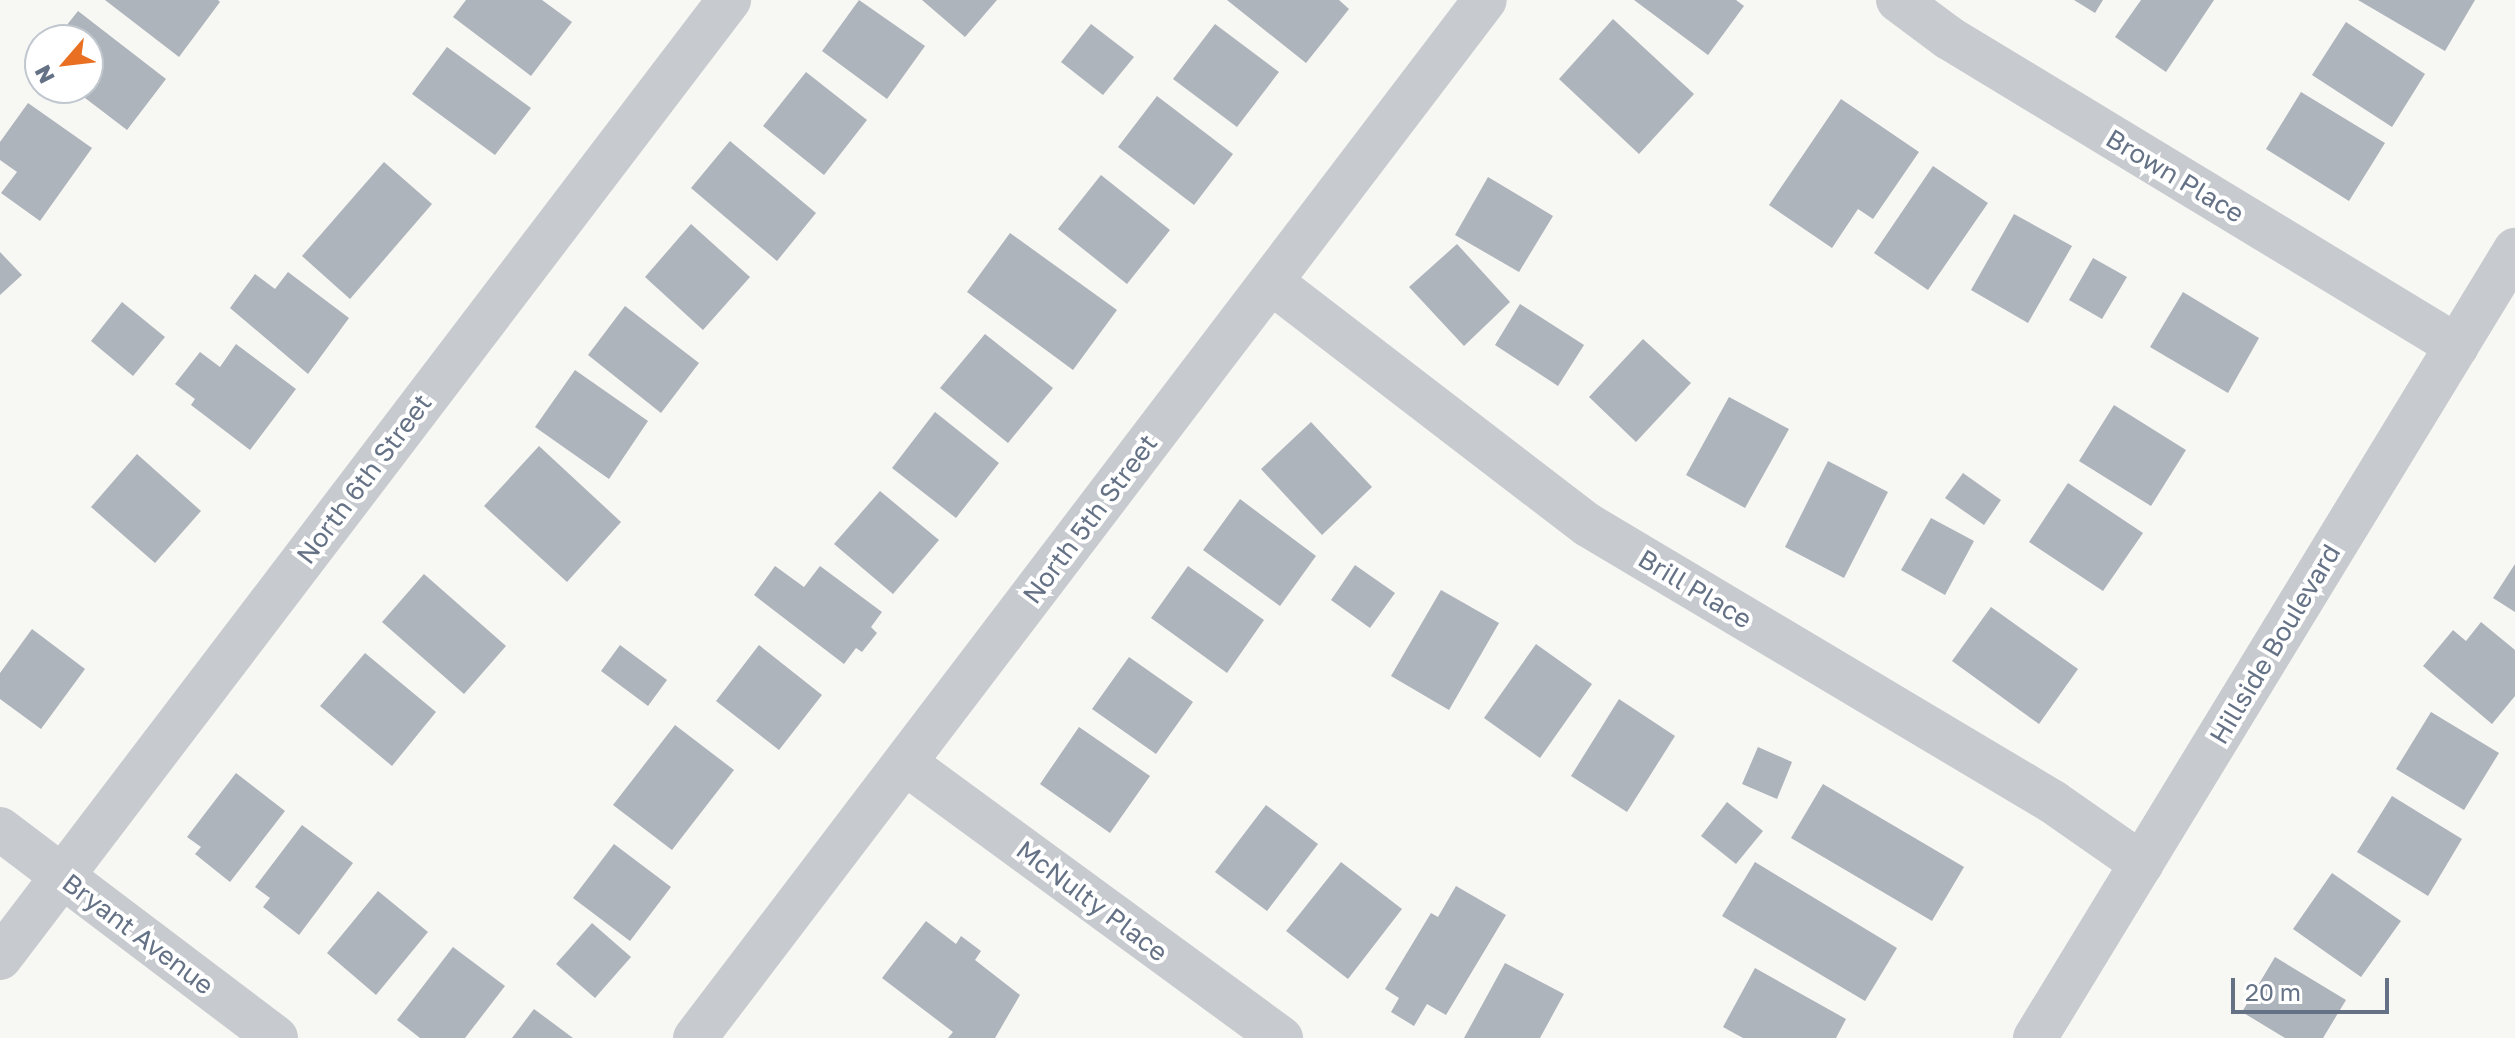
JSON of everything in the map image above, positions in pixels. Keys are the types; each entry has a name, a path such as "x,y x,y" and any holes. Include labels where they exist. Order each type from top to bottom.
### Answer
{"street":[{"name":"North 6th Street","path":"0,958 729,0"},
{"name":"North 5th Street","path":"695,1038 1485,0"},
{"name":"Brown Place","path":"1898,0 1949,38 2457,346"},
{"name":"Hillside Boulevard","path":"2035,1038 2515,250"},
{"name":"Brill Place","path":"1271,282 1588,525 2053,802 2142,864"},
{"name":"McNulty Place","path":"905,763 1281,1038"},
{"name":"Bryant Avenue","path":"0,829 276,1038"}],"building":[{"path":"105,0 218,0 220,2 179,57"},
{"path":"466,0 542,0 572,22 531,76 453,17"},
{"path":"859,0 925,46 887,99 822,51"},
{"path":"922,0 997,0 965,37"},
{"path":"1227,0 1339,0 1349,9 1306,63"},
{"path":"1634,0 1736,0 1744,6 1708,55"},
{"path":"2074,0 2103,0 2095,13"},
{"path":"2141,0 2214,0 2166,72 2115,37"},
{"path":"2358,0 2475,0 2445,51"},
{"path":"78,11 95,24 68,24"},
{"path":"1613,19 1694,94 1639,154 1559,79"},
{"path":"2346,22 2425,74 2392,127 2312,75"},
{"path":"1091,24 1134,57 1103,95 1061,62"},
{"path":"1215,24 1279,72 1237,127 1173,79"},
{"path":"104,31 166,79 127,130 93,104 104,104"},
{"path":"447,47 531,108 495,155 412,94"},
{"path":"806,72 867,120 824,175 763,126"},
{"path":"2301,92 2385,143 2349,201 2266,149"},
{"path":"1157,96 1233,154 1194,205 1118,147"},
{"path":"1841,99 1919,152 1873,219 1858,209 1832,248 1769,205"},
{"path":"29,104 92,148 40,221 1,193 17,172 0,160 0,142"},
{"path":"730,141 816,213 777,261 691,188"},
{"path":"384,162 432,204 350,299 302,256"},
{"path":"1933,166 1988,203 1928,290 1874,253"},
{"path":"1101,175 1170,230 1127,284 1058,229"},
{"path":"1488,177 1553,216 1519,272 1455,235"},
{"path":"2014,214 2072,246 2028,323 1971,290"},
{"path":"691,224 750,277 703,330 645,277"},
{"path":"1010,233 1117,310 1073,370 967,292"},
{"path":"1457,244 1510,302 1464,346 1409,287"},
{"path":"0,252 22,275 0,295"},
{"path":"2093,258 2127,277 2102,319 2069,300"},
{"path":"288,272 349,318 308,374 230,308 255,274 275,289"},
{"path":"2183,292 2259,338 2228,393 2150,347"},
{"path":"122,302 165,337 133,376 91,341"},
{"path":"1520,304 1584,345 1558,386 1495,345"},
{"path":"625,306 699,363 661,413 588,355"},
{"path":"985,334 1053,388 1008,443 940,388"},
{"path":"1643,339 1691,383 1636,442 1589,397"},
{"path":"236,344 296,389 250,450 191,405 195,399 175,384 200,352 220,367"},
{"path":"575,370 648,421 609,479 535,427"},
{"path":"1729,397 1789,429 1745,508 1686,475"},
{"path":"2114,405 2186,450 2151,506 2079,461"},
{"path":"935,412 999,463 956,518 892,468"},
{"path":"1311,422 1372,487 1322,535 1261,469"},
{"path":"539,446 621,522 567,582 484,506"},
{"path":"137,454 201,511 155,563 91,507"},
{"path":"1828,461 1888,492 1844,578 1785,547"},
{"path":"1963,473 2001,500 1984,525 1945,498"},
{"path":"2068,483 2143,533 2103,591 2029,542"},
{"path":"880,491 939,540 893,594 834,544"},
{"path":"1240,499 1316,556 1280,606 1203,550"},
{"path":"1931,518 1974,541 1945,595 1901,570"},
{"path":"2515,564 2515,612 2493,598"},
{"path":"1355,565 1395,593 1370,628 1331,600"},
{"path":"775,566 804,587 820,566 882,612 871,627 877,633 862,652 856,648 844,664 754,595"},
{"path":"1188,566 1264,620 1227,673 1151,618"},
{"path":"424,574 506,646 464,694 382,622"},
{"path":"1441,590 1499,623 1449,710 1391,676"},
{"path":"1991,607 2078,669 2039,724 1952,661"},
{"path":"2481,622 2515,650 2515,696 2492,724 2423,666 2453,630 2466,641"},
{"path":"32,629 85,669 41,729 0,699 0,673"},
{"path":"1536,644 1592,684 1540,758 1484,718"},
{"path":"620,645 667,680 648,706 601,671"},
{"path":"759,645 822,695 779,750 716,701"},
{"path":"365,653 436,712 392,766 320,706"},
{"path":"1129,657 1193,702 1156,754 1092,709"},
{"path":"1619,699 1675,736 1627,812 1571,776"},
{"path":"2431,712 2499,753 2464,810 2396,769"},
{"path":"675,725 734,770 672,850 613,805"},
{"path":"1079,727 1150,776 1110,833 1040,784"},
{"path":"1758,747 1792,762 1777,799 1742,784"},
{"path":"236,773 285,811 230,882 195,854 201,847 187,837"},
{"path":"1823,784 1964,867 1932,921 1791,838"},
{"path":"2392,796 2462,839 2428,896 2357,852"},
{"path":"1727,802 1763,831 1736,864 1701,836"},
{"path":"1266,805 1318,844 1267,911 1215,872"},
{"path":"302,825 353,863 299,935 263,907 270,898 255,887"},
{"path":"614,844 671,887 630,941 573,898"},
{"path":"1341,862 1402,909 1348,979 1286,931"},
{"path":"1755,862 1897,948 1865,1001 1722,916"},
{"path":"2332,873 2401,921 2361,977 2293,929"},
{"path":"1456,886 1506,915 1446,1015 1427,1004 1414,1026 1391,1012 1399,998 1385,989 1431,913 1438,917"},
{"path":"378,891 428,932 376,995 327,953"},
{"path":"926,921 956,944 961,936 981,951 975,960 1020,995 995,1038 948,1038 953,1032 882,978"},
{"path":"592,923 631,957 595,998 556,964"},
{"path":"453,947 505,986 465,1038 420,1038 397,1020"},
{"path":"2275,957 2346,1000 2323,1038 2285,1038 2242,1012"},
{"path":"1505,963 1564,994 1540,1038 1464,1038"},
{"path":"1755,968 1846,1019 1836,1038 1743,1038 1723,1027"},
{"path":"534,1009 573,1038 512,1038"}]}
